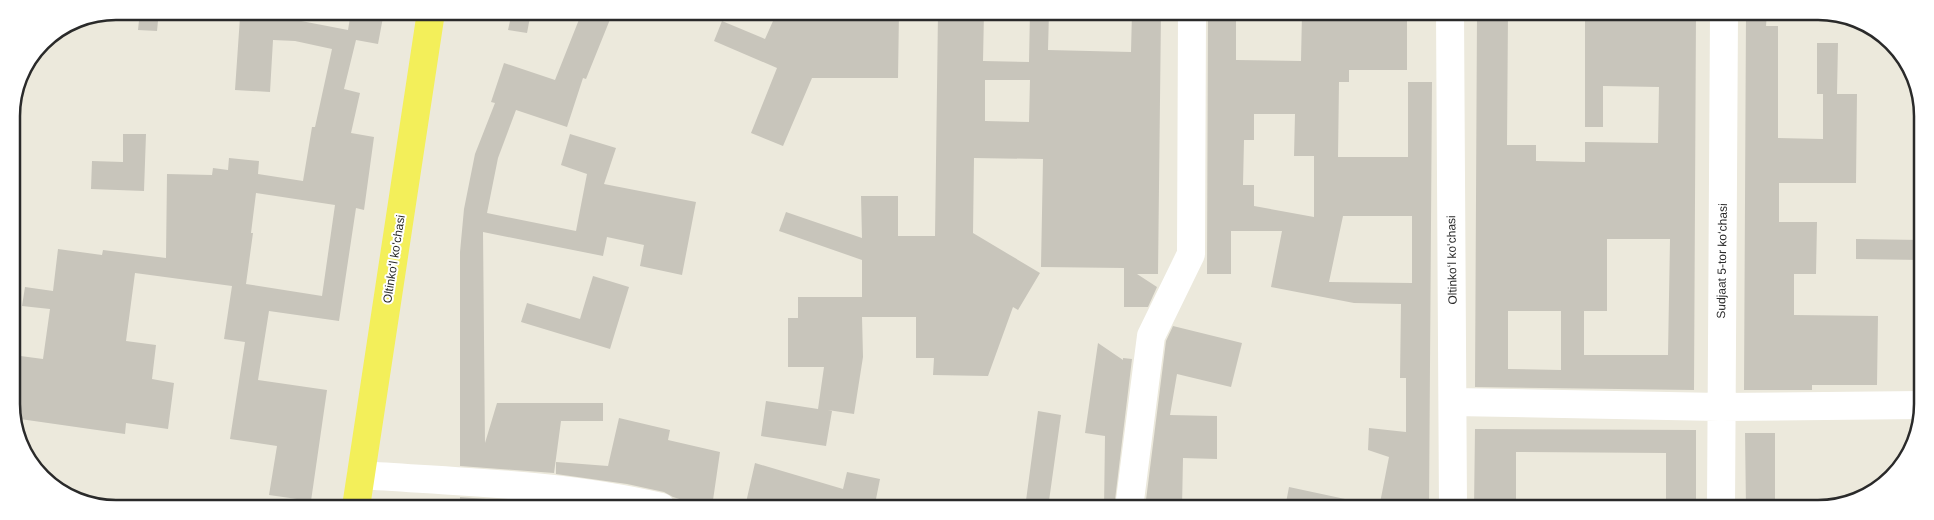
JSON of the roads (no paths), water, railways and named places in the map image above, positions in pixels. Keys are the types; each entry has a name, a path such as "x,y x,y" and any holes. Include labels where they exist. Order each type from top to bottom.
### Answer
{"main road":[{"name":"Oltinkoʻl koʻchasi","path":"357,500 430,20"}],"street":[{"path":"1130,500 1151,336 1191,254 1192,20"},
{"name":"Oltinkoʻl koʻchasi","path":"1450,20 1454,402 1453,500"},
{"name":"Sudjaat 5-tor koʻchasi","path":"1720,500 1724,20"},
{"path":"1454,402 1720,407 1914,405"},
{"path":"361,474 542,487 630,500"}]}
